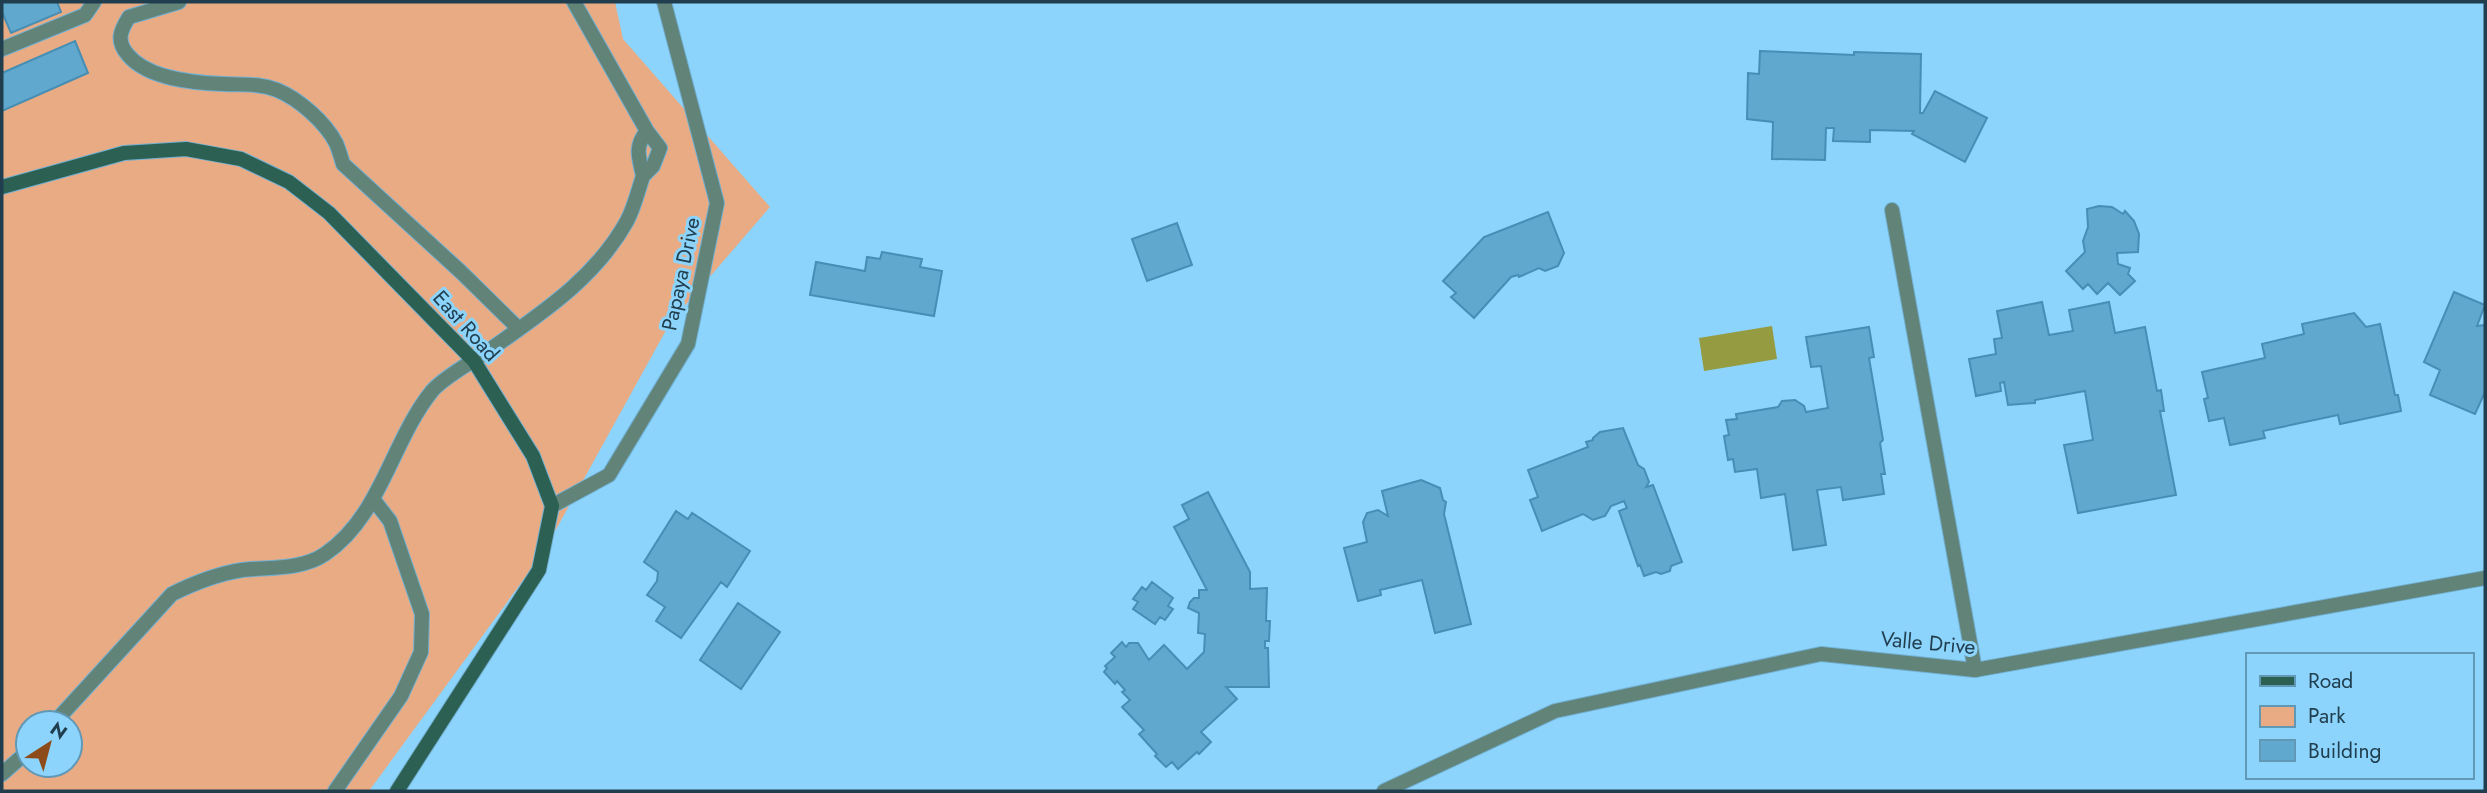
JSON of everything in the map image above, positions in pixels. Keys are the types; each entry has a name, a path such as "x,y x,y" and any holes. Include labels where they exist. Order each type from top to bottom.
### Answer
{"street":[{"path":"2,49 85,15 94,2"},
{"path":"132,2 130,17 121,31 120,40 123,49 137,65 155,74 221,84 257,84 279,90 301,105 320,122 336,144 343,164 519,329"},
{"path":"130,17 179,2"},
{"path":"67,709 172,594 208,579 240,571 290,566 323,555 350,532 373,499 407,427 434,388 544,312 594,268 628,219 643,176 656,161 660,148 647,131 574,2"},
{"name":"Papaya Drive","path":"552,506 609,475 688,344 717,204 664,2"},
{"path":"643,176 637,153 638,144 647,131"},
{"name":"East Road","path":"2,187 124,152 186,149 241,159 289,182 329,213 474,361 533,456 552,506"},
{"path":"1892,210 1975,670"},
{"path":"335,791 401,696 421,652 422,614 390,522 373,499"},
{"path":"397,791 539,569 552,506"},
{"name":"Valle Drive","path":"1384,791 1555,711 1821,654 1975,670 2485,578"}],"green space":[{"path":"2,2 615,2 623,39 770,207 670,323 543,553 369,791 2,791"}],"shaded area":[{"path":"1772,326 1777,359 1704,371 1699,338"}],"building":[{"path":"2,2 57,2 61,12 11,33 2,12"},
{"path":"75,41 88,73 2,111 2,73"},
{"path":"1760,51 1854,55 1854,52 1921,54 1920,113 1923,113 1935,91 1987,118 1965,162 1912,134 1914,131 1870,130 1870,142 1833,141 1834,128 1826,128 1825,160 1772,159 1773,122 1747,119 1748,73 1759,74"},
{"path":"2112,207 2123,214 2125,211 2134,221 2139,234 2138,252 2117,253 2118,264 2130,268 2128,274 2135,281 2120,295 2108,283 2097,294 2088,284 2083,289 2066,271 2085,252 2083,241 2088,227 2087,209"},
{"path":"1548,212 1564,253 1558,266 1545,271 1539,268 1519,277 1511,277 1474,318 1451,297 1456,293 1443,281 1484,237"},
{"path":"1177,223 1192,265 1147,281 1132,239"},
{"path":"882,252 922,259 920,267 942,271 934,316 810,295 816,262 865,271 867,257 880,259"},
{"path":"2454,292 2485,305 2477,326 2485,325 2485,392 2475,414 2430,395 2440,370 2424,362"},
{"path":"2042,302 2049,335 2073,331 2069,310 2109,302 2115,333 2145,327 2157,391 2161,390 2164,411 2160,411 2176,495 2078,513 2064,445 2093,440 2085,391 2035,400 2035,403 2008,405 2004,382 2000,383 2001,391 1976,396 1969,359 1996,354 1994,339 2002,338 1997,311"},
{"path":"2354,313 2366,327 2380,324 2401,411 2340,424 2338,415 2263,431 2265,438 2230,445 2224,418 2209,421 2204,399 2208,398 2202,372 2265,358 2262,344 2304,334 2302,324"},
{"path":"1869,327 1874,357 1869,358 1883,440 1880,443 1885,474 1881,474 1884,494 1843,500 1841,487 1817,490 1826,545 1793,550 1785,494 1761,498 1757,469 1735,472 1733,459 1728,460 1724,436 1729,435 1726,420 1737,419 1736,414 1778,407 1782,401 1795,400 1804,406 1806,412 1828,408 1821,366 1811,367 1806,337"},
{"path":"1623,428 1638,465 1644,469 1649,482 1646,487 1653,485 1682,562 1661,574 1656,572 1644,576 1640,565 1638,566 1619,511 1627,508 1624,501 1611,506 1605,516 1593,520 1583,514 1542,531 1530,500 1538,497 1528,470 1588,447 1586,442 1593,440 1600,432"},
{"path":"1421,480 1440,488 1446,502 1444,514 1471,624 1435,633 1422,580 1380,590 1381,595 1358,601 1344,548 1367,542 1363,522 1367,513 1378,510 1388,516 1382,491"},
{"path":"1208,492 1250,572 1250,589 1267,588 1266,621 1270,621 1269,641 1265,641 1265,648 1268,648 1269,687 1226,687 1237,699 1201,732 1211,742 1178,769 1172,762 1166,767 1155,756 1157,754 1139,734 1144,730 1122,707 1130,700 1122,692 1125,690 1104,672 1107,668 1105,666 1115,657 1111,653 1122,642 1126,647 1129,643 1138,643 1149,660 1164,645 1187,669 1204,652 1205,634 1198,633 1199,613 1188,608 1194,598 1199,598 1199,590 1207,590 1174,527 1189,519 1182,505"},
{"path":"676,511 688,519 692,513 750,551 727,587 721,582 681,638 656,621 665,607 647,595 657,581 658,572 644,562"},
{"path":"1152,582 1173,598 1168,606 1173,609 1165,620 1160,617 1155,624 1133,609 1138,602 1133,599 1142,587 1146,590"},
{"path":"738,603 780,632 741,689 700,660"}]}
